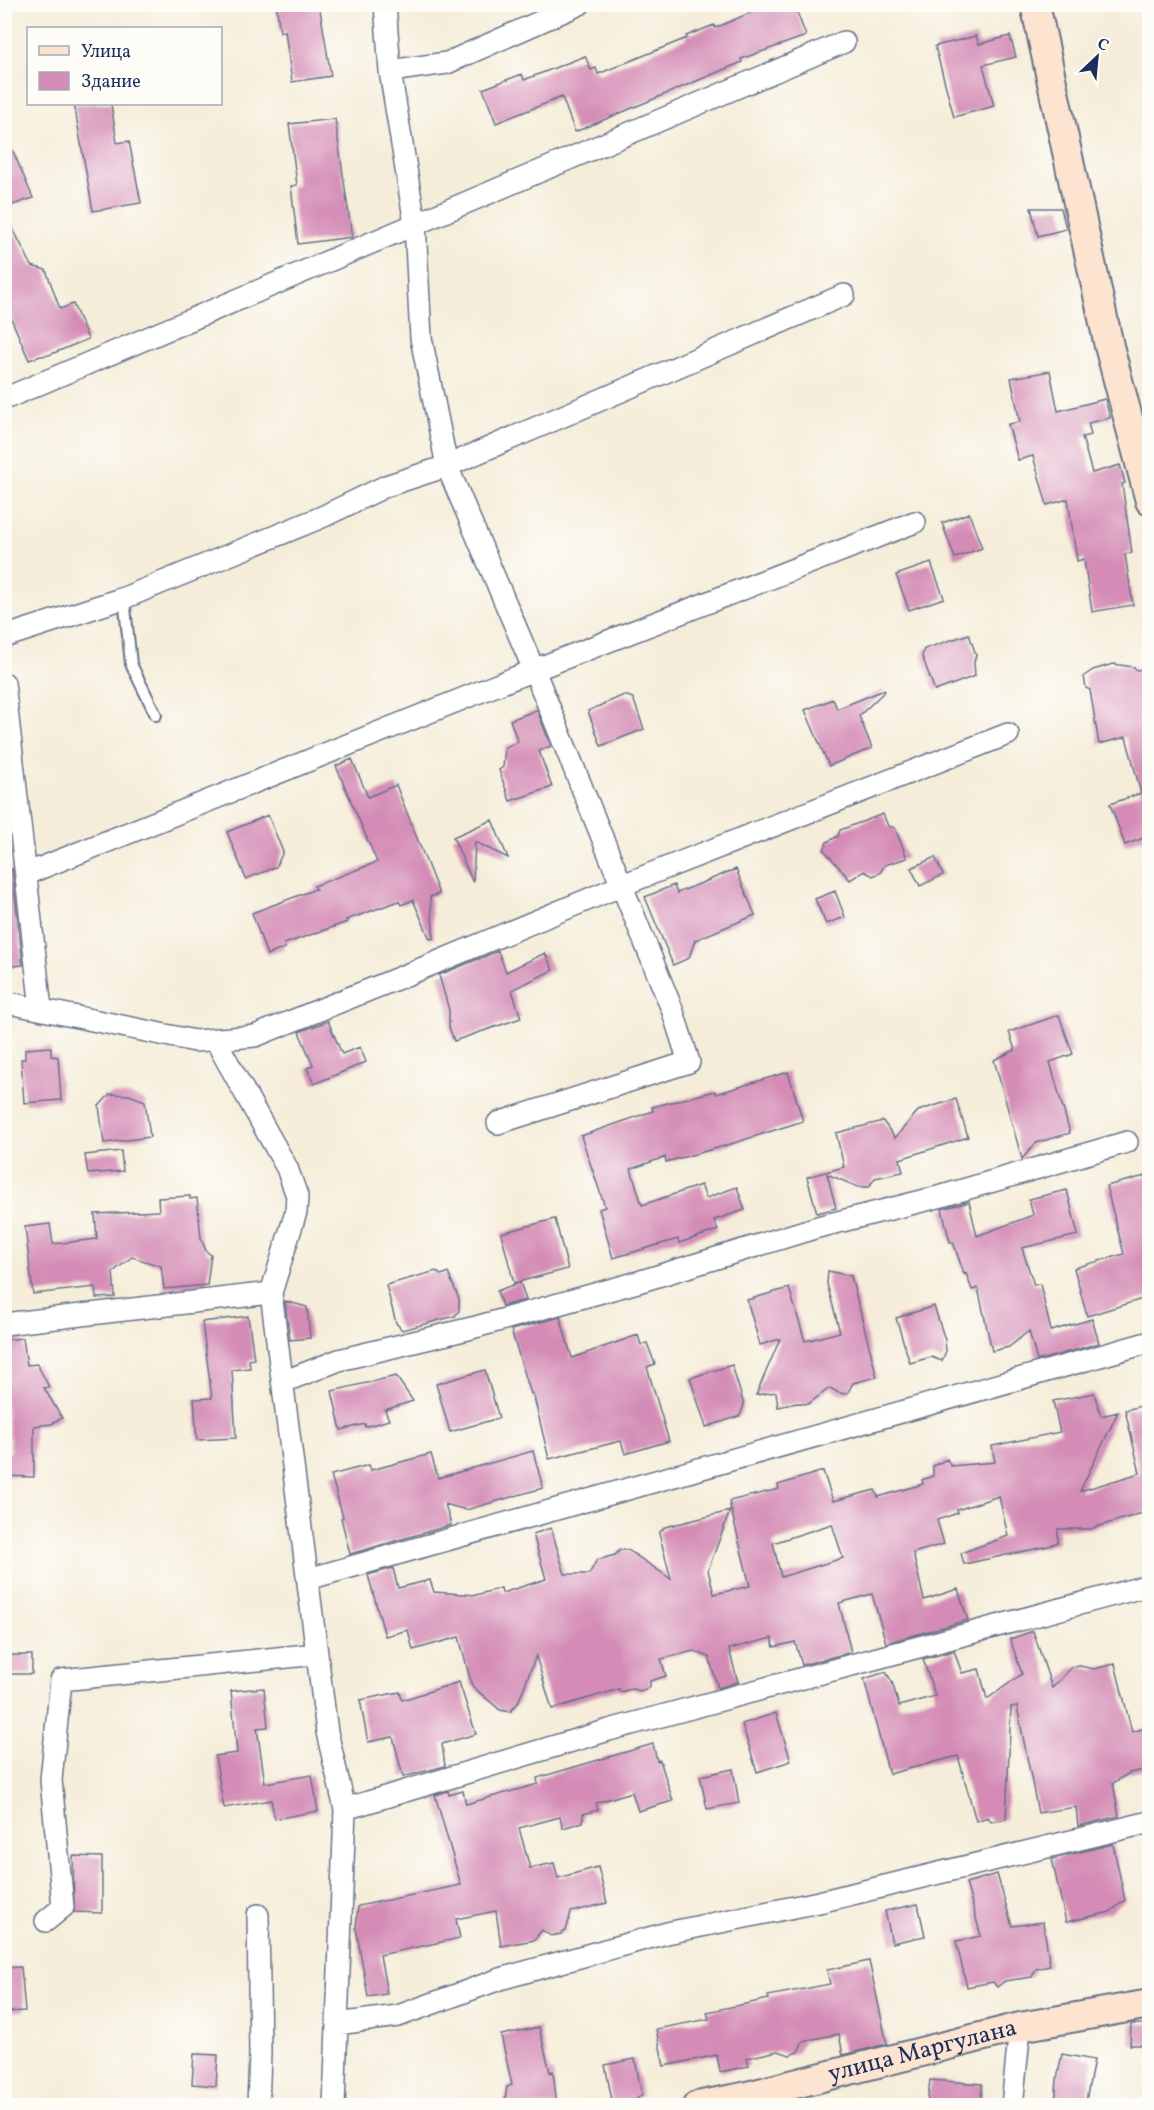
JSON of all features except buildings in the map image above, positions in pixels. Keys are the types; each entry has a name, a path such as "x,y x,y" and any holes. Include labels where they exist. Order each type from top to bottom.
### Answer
{"street":[{"path":"385,4 390,71 415,224 421,338 447,466 534,670 672,1009 689,1062 498,1123"},
{"path":"390,71 447,63 580,4"},
{"path":"1035,4 1108,346 1149,501"},
{"path":"4,399 844,42"},
{"path":"4,638 124,598 322,517 386,486 447,466 844,295"},
{"path":"26,874 534,670 915,522"},
{"path":"4,682 41,1009"},
{"path":"4,1002 195,1041 255,1036 621,886 1008,734"},
{"path":"216,1039 287,1168 297,1196 296,1212 271,1293 327,1732 345,1809 334,2106"},
{"path":"283,1382 339,1360 471,1328 818,1227 942,1196 1127,1142"},
{"path":"4,1324 271,1293"},
{"path":"308,1579 1149,1342"},
{"path":"345,1809 609,1730 1149,1585"},
{"path":"46,1921 63,1907 51,1780 61,1680 317,1654"},
{"path":"337,2024 398,2016 500,1979 667,1933 819,1902 1149,1822"},
{"path":"258,1916 260,2054 258,2106"},
{"name":"улица Маргулана","path":"697,2106 742,2101 1020,2027 1149,2004"},
{"path":"1012,2106 1020,2027"}],"lane":[{"path":"124,598 131,664 156,715"}]}
